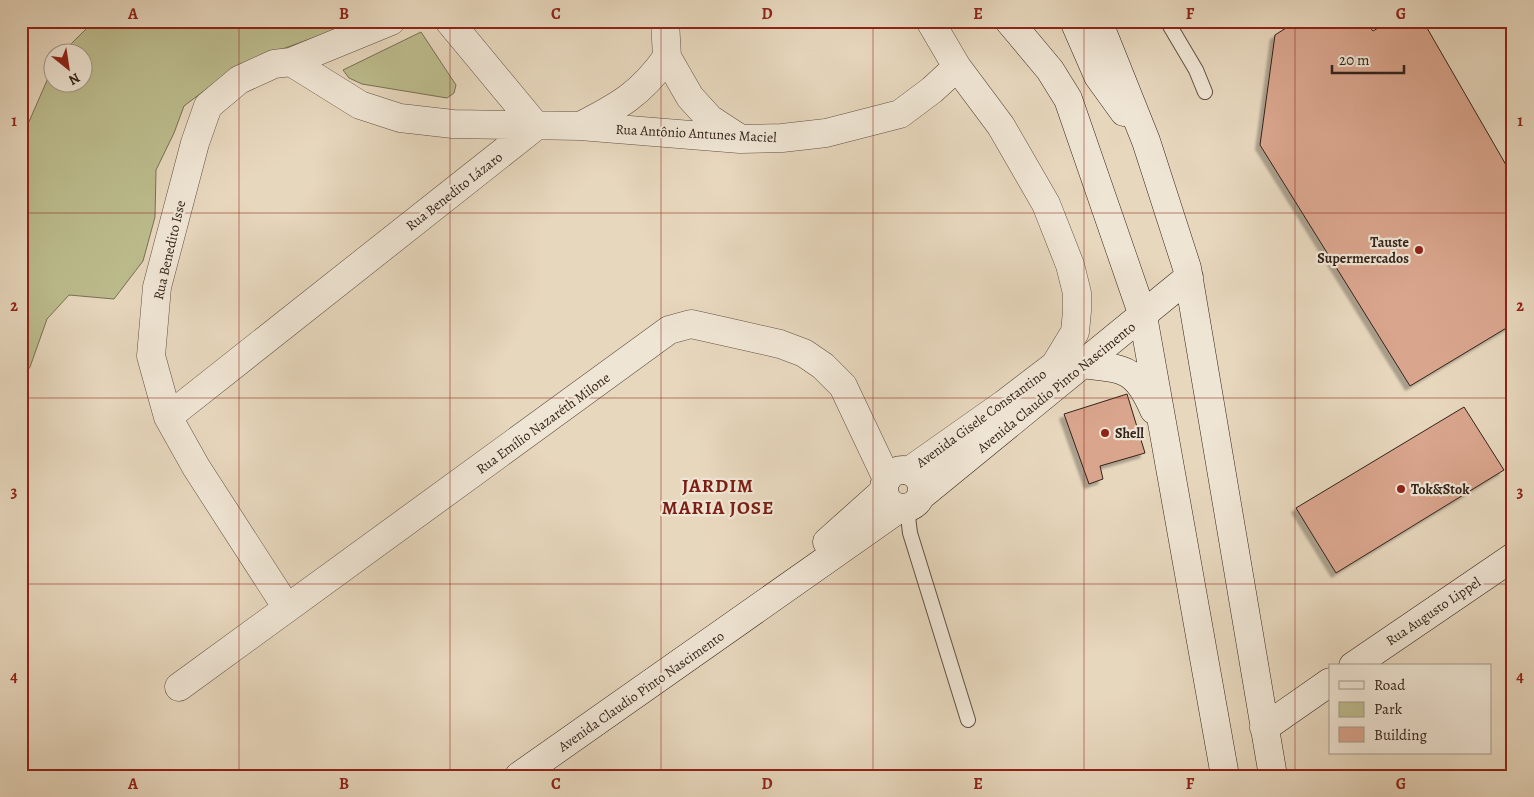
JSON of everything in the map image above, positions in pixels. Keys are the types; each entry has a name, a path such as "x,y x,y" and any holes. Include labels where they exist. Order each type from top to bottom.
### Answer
{"street":[{"name":"Rua Benedito Isse","path":"287,608 196,467 168,418 151,356 157,287 195,143 208,106 239,80 274,64 291,62 391,21"},
{"path":"449,21 536,126"},
{"path":"665,21 667,57 690,97 710,119 740,139"},
{"name":"Avenida Gisele Constantino","path":"902,492 1004,404 1055,365 1075,332 1077,311 1075,284 1070,265 1046,204 1001,126 957,67 930,21"},
{"path":"1009,21 1050,70 1068,99 1143,316 1225,776"},
{"path":"1074,21 1098,76 1148,146"},
{"path":"1098,21 1148,146 1189,277 1251,636 1273,776"},
{"path":"580,126 619,106 652,79 667,57"},
{"path":"291,62 360,105 400,118 453,124 536,126"},
{"name":"Rua Antônio Antunes Maciel","path":"536,126 580,126 740,139 782,138 826,133 900,114 932,90 957,67"},
{"name":"Rua Benedito Lázaro","path":"168,418 536,126"},
{"name":"Avenida Claudio Pinto Nascimento","path":"519,776 737,624 902,492 1082,364 1189,277"},
{"name":"Rua Emílio Nazaréth Milone","path":"179,687 669,330 691,324 780,344 804,353 823,366 843,386 902,492"},
{"path":"1082,364 1123,369 1131,375 1148,396 1165,437"},
{"name":"Rua Augusto Lippel","path":"1356,664 1513,557"},
{"path":"1264,728 1329,683"}],"lane":[{"path":"1167,21 1196,70 1205,92"},
{"path":"902,492 910,533 968,720"}],"green space":[{"path":"94,21 360,21 238,65 184,106 174,133 156,170 155,217 143,261 114,299 69,295 47,319 30,367 21,379 21,140 42,92 92,92 92,42 73,42"},
{"path":"421,32 456,85 454,93 447,98 362,84 349,78 343,70"}],"building":[{"name":"Tauste Supermercados","path":"1297,21 1364,21 1373,31 1390,21 1423,21 1513,177 1513,324 1410,386 1260,145 1275,35"},
{"name":"Shell","path":"1127,394 1145,453 1100,466 1103,479 1089,484 1064,414"},
{"name":"Tok&Stok","path":"1464,407 1504,470 1336,573 1296,508"}],"place":[{"name":"Tauste Supermercados","path":"1419,250"},
{"name":"Shell","path":"1105,433"},
{"name":"Tok&Stok","path":"1401,489"}],"district":[{"name":"JARDIM MARIA JOSE","path":"718,496"}]}
